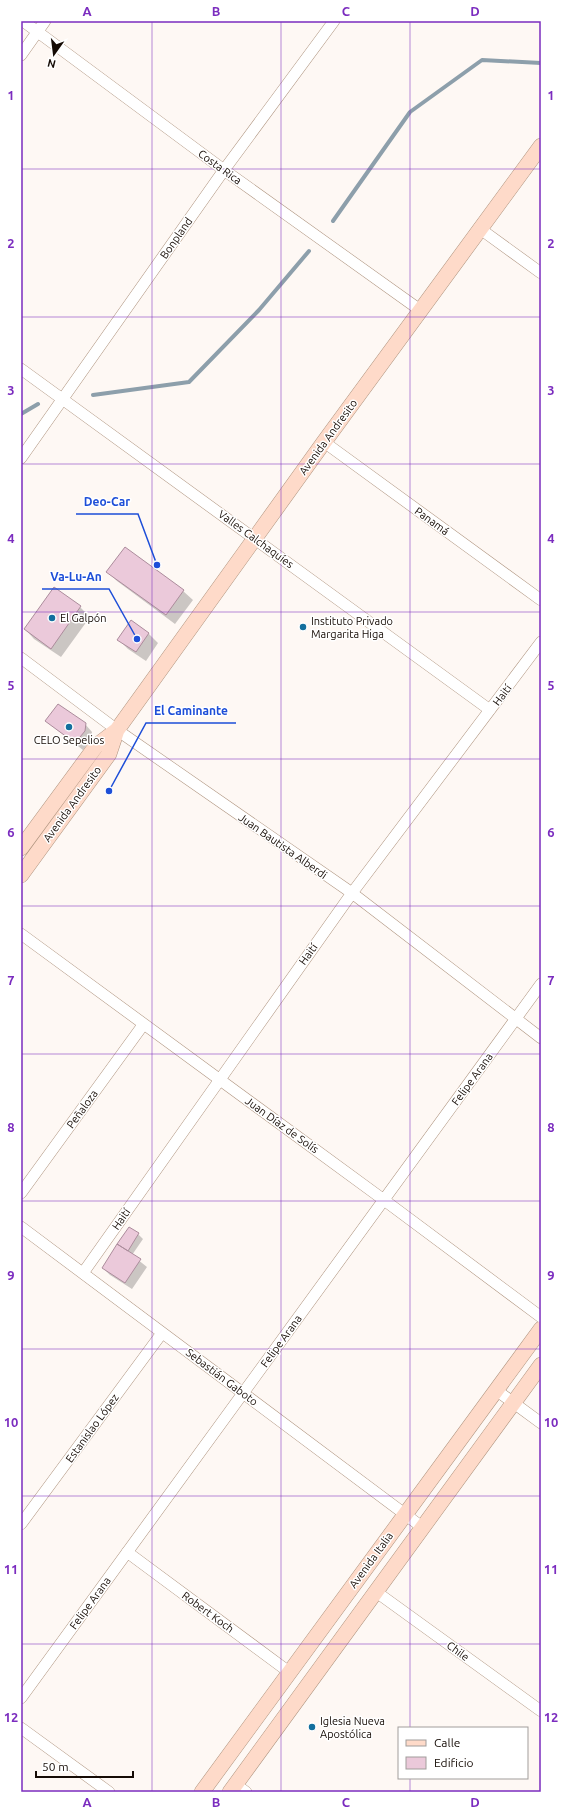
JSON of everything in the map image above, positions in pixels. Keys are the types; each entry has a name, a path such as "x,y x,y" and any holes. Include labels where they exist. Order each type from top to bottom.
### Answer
{"main road":[{"name":"Avenida Andresito","path":"21,848 96,746 117,730 479,228 541,146"},
{"name":"Avenida Andresito","path":"21,875 109,754 117,730"},
{"name":"Avenida Italia","path":"202,1792 541,1329"},
{"name":"Avenida Italia","path":"237,1789 376,1591 541,1365"}],"street":[{"name":"Costa Rica","path":"23,21 224,170 420,310"},
{"path":"21,55 45,21"},
{"name":"Bonpland","path":"21,458 224,170 334,21"},
{"path":"479,228 541,273"},
{"name":"Valles Calchaquíes","path":"21,369 490,710"},
{"name":"Panamá","path":"324,442 541,600"},
{"name":"Haití","path":"83,1273 219,1079 352,894 541,642"},
{"name":"Juan Bautista Alberdi","path":"21,658 117,730 352,894 515,1020 541,1038"},
{"name":"Juan Díaz de Solís","path":"21,934 541,1317"},
{"name":"Felipe Arana","path":"21,1698 541,984"},
{"name":"Peñaloza","path":"21,1193 143,1025"},
{"name":"Sebastián Gaboto","path":"21,1228 243,1392 422,1527"},
{"name":"Estanislao López","path":"21,1524 162,1332"},
{"path":"496,1390 541,1423"},
{"name":"Robert Koch","path":"127,1552 290,1672"},
{"name":"Chile","path":"376,1591 541,1711"},
{"path":"21,1728 109,1792"}],"building":[{"path":"125,547 184,590 166,615 106,572"},
{"name":"El Galpón","path":"54,587 81,606 51,649 24,629"},
{"path":"131,620 149,633 136,652 117,640"},
{"name":"CELO Sepelios","path":"58,704 86,723 85,731 75,743 45,721"},
{"path":"129,1227 139,1233 128,1251 117,1244"},
{"path":"117,1244 141,1259 125,1283 102,1268"}],"waterway":[{"path":"333,221 410,112 482,60 541,63"},
{"path":"93,395 189,382 259,310 309,251"},
{"path":"21,414 38,404"}],"place":[{"name":"Deo-Car","path":"157,565"},
{"name":"El Galpón","path":"52,618"},
{"name":"Instituto Privado Margarita Higa","path":"303,627"},
{"name":"Va-Lu-An","path":"137,639"},
{"name":"CELO Sepelios","path":"69,727"},
{"name":"El Caminante","path":"109,791"},
{"name":"Iglesia Nueva Apostólica","path":"312,1727"}]}
